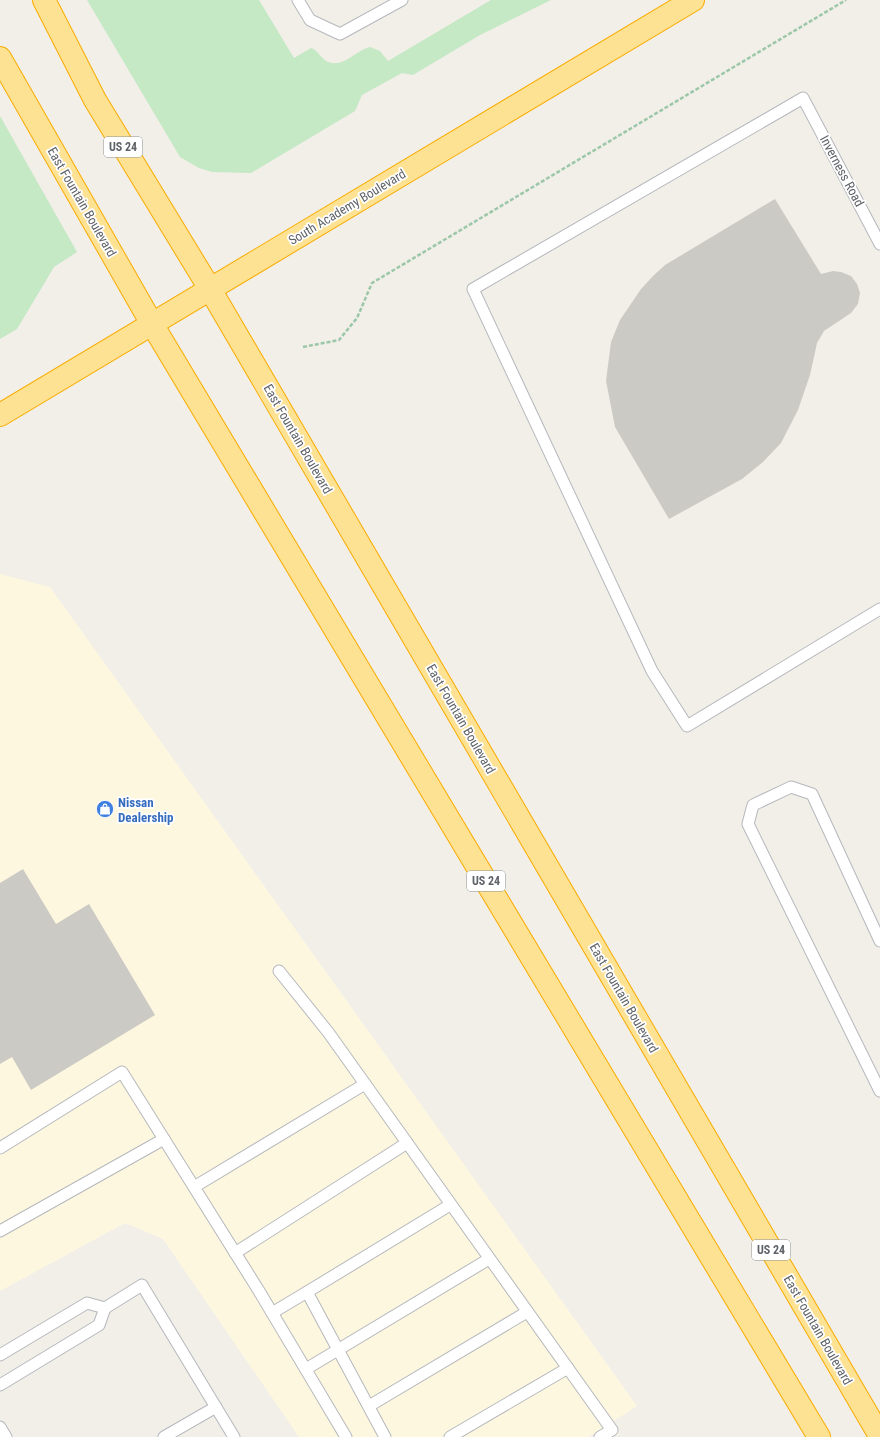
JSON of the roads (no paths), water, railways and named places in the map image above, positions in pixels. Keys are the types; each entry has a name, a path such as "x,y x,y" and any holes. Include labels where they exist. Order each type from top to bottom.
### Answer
{"highway":[{"name":"East Fountain Boulevard","path":"44,0 95,100 210,289 880,1436"},
{"name":"South Academy Boulevard","path":"0,415 694,0"},
{"name":"East Fountain Boulevard","path":"0,58 152,324 819,1437"}],"lane":[{"path":"298,0 310,20 340,34 402,0"},
{"name":"Inverness Road","path":"880,244 803,98 473,289 652,671 687,726 880,609"},
{"path":"880,941 812,794 791,787 753,805 748,824 880,1091"},
{"path":"279,971 328,1032 612,1430 600,1437"},
{"path":"0,1148 122,1072 272,1313 346,1437"},
{"path":"194,1187 365,1084"},
{"path":"0,1231 164,1139"},
{"path":"235,1253 407,1144"},
{"path":"272,1313 450,1205"},
{"path":"306,1369 489,1259"},
{"path":"0,1385 99,1325 105,1308 142,1285 234,1437"},
{"path":"307,1292 385,1437"},
{"path":"0,1355 87,1303 105,1308"},
{"path":"369,1406 527,1312"},
{"path":"450,1437 568,1368"},
{"path":"164,1437 216,1406"},
{"path":"0,1427 6,1437"}],"place":[{"name":"Nissan Dealership","path":"105,809"}]}
